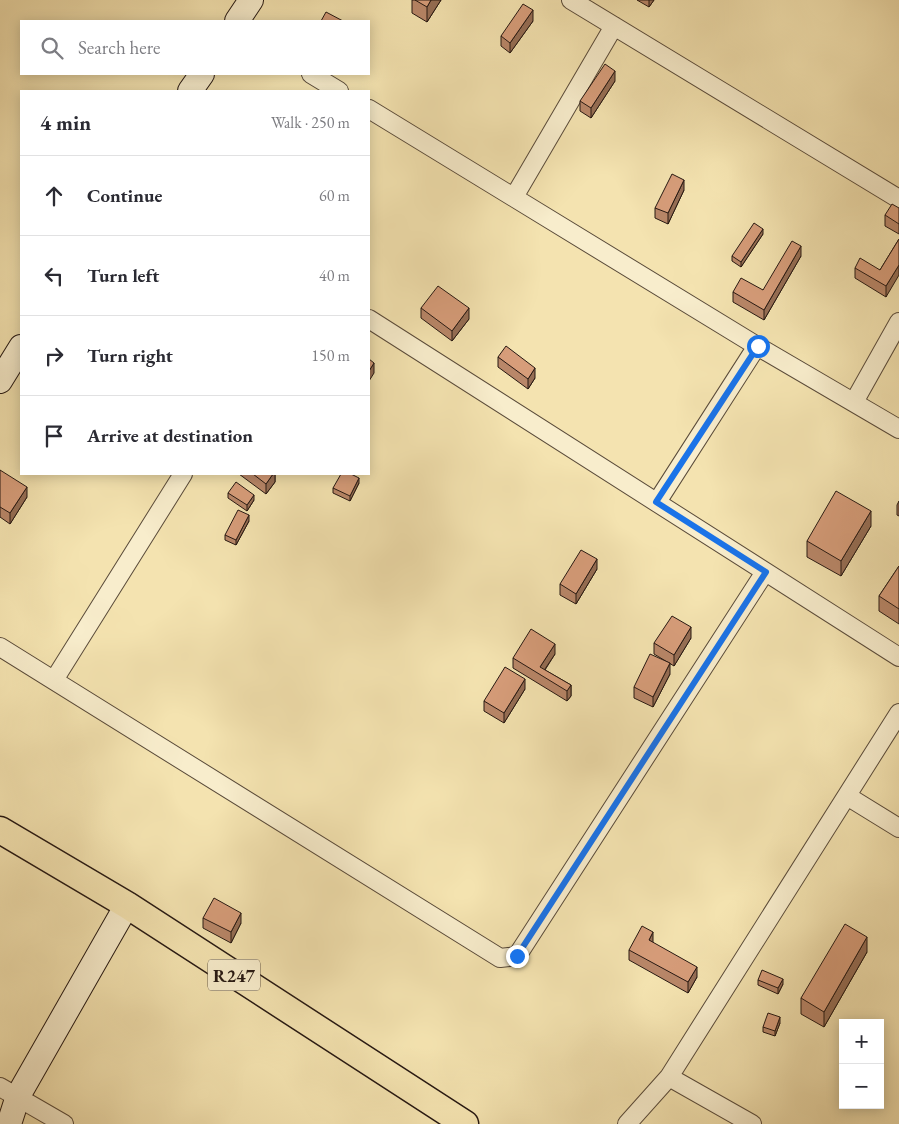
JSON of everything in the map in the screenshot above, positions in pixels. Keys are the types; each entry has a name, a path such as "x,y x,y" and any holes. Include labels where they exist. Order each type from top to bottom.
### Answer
{"main road":[{"name":"R247","path":"0,830 127,906 455,1121"}],"street":[{"path":"238,20 251,0"},
{"path":"571,0 899,199"},
{"path":"514,197 614,26"},
{"path":"191,90 201,75"},
{"path":"313,75 337,90"},
{"path":"370,110 899,430"},
{"path":"370,320 899,657"},
{"path":"854,402 899,322"},
{"path":"656,502 758,346"},
{"path":"0,381 20,350"},
{"path":"54,680 183,475"},
{"path":"0,647 500,958 517,956 766,572"},
{"path":"628,1124 669,1077 899,713"},
{"path":"847,796 899,828"},
{"path":"9,1124 9,1091 127,906"},
{"path":"669,1077 752,1124"},
{"path":"9,1091 64,1124"}],"building":[{"path":"415,0 431,0 427,7"},
{"path":"523,4 533,10 510,43 501,36"},
{"path":"326,12 341,20 322,20"},
{"path":"605,64 615,71 591,108 580,101"},
{"path":"672,174 684,180 668,213 655,208"},
{"path":"892,204 899,208 899,224 885,215"},
{"path":"754,223 763,229 741,262 732,256"},
{"path":"899,239 899,265 886,286 855,268 860,258 880,270"},
{"path":"792,241 801,246 764,310 733,292 741,278 763,290"},
{"path":"438,286 469,308 452,331 421,308"},
{"path":"506,346 535,368 528,379 498,357"},
{"path":"370,360 374,363 370,369"},
{"path":"0,470 27,487 10,513 0,507"},
{"path":"254,475 272,475 266,484"},
{"path":"340,475 353,475 359,478 350,496 333,488"},
{"path":"236,482 254,495 247,505 228,493"},
{"path":"836,491 871,511 841,561 807,541"},
{"path":"238,510 249,515 236,540 225,535"},
{"path":"581,550 597,559 576,594 560,584"},
{"path":"899,566 899,609 879,596"},
{"path":"672,616 691,627 674,655 654,643"},
{"path":"531,629 555,644 540,667 571,685 567,691 513,658"},
{"path":"650,654 670,663 653,697 634,687"},
{"path":"505,667 525,679 504,713 484,701"},
{"path":"214,898 241,913 231,932 203,918"},
{"path":"845,924 867,937 824,1012 801,998"},
{"path":"642,926 653,932 649,940 697,967 688,982 629,950"},
{"path":"762,970 783,979 778,988 758,980"},
{"path":"768,1013 780,1017 775,1031 763,1027"}],"route":[{"path":"517,956 766,572 656,502 758,346"}]}
